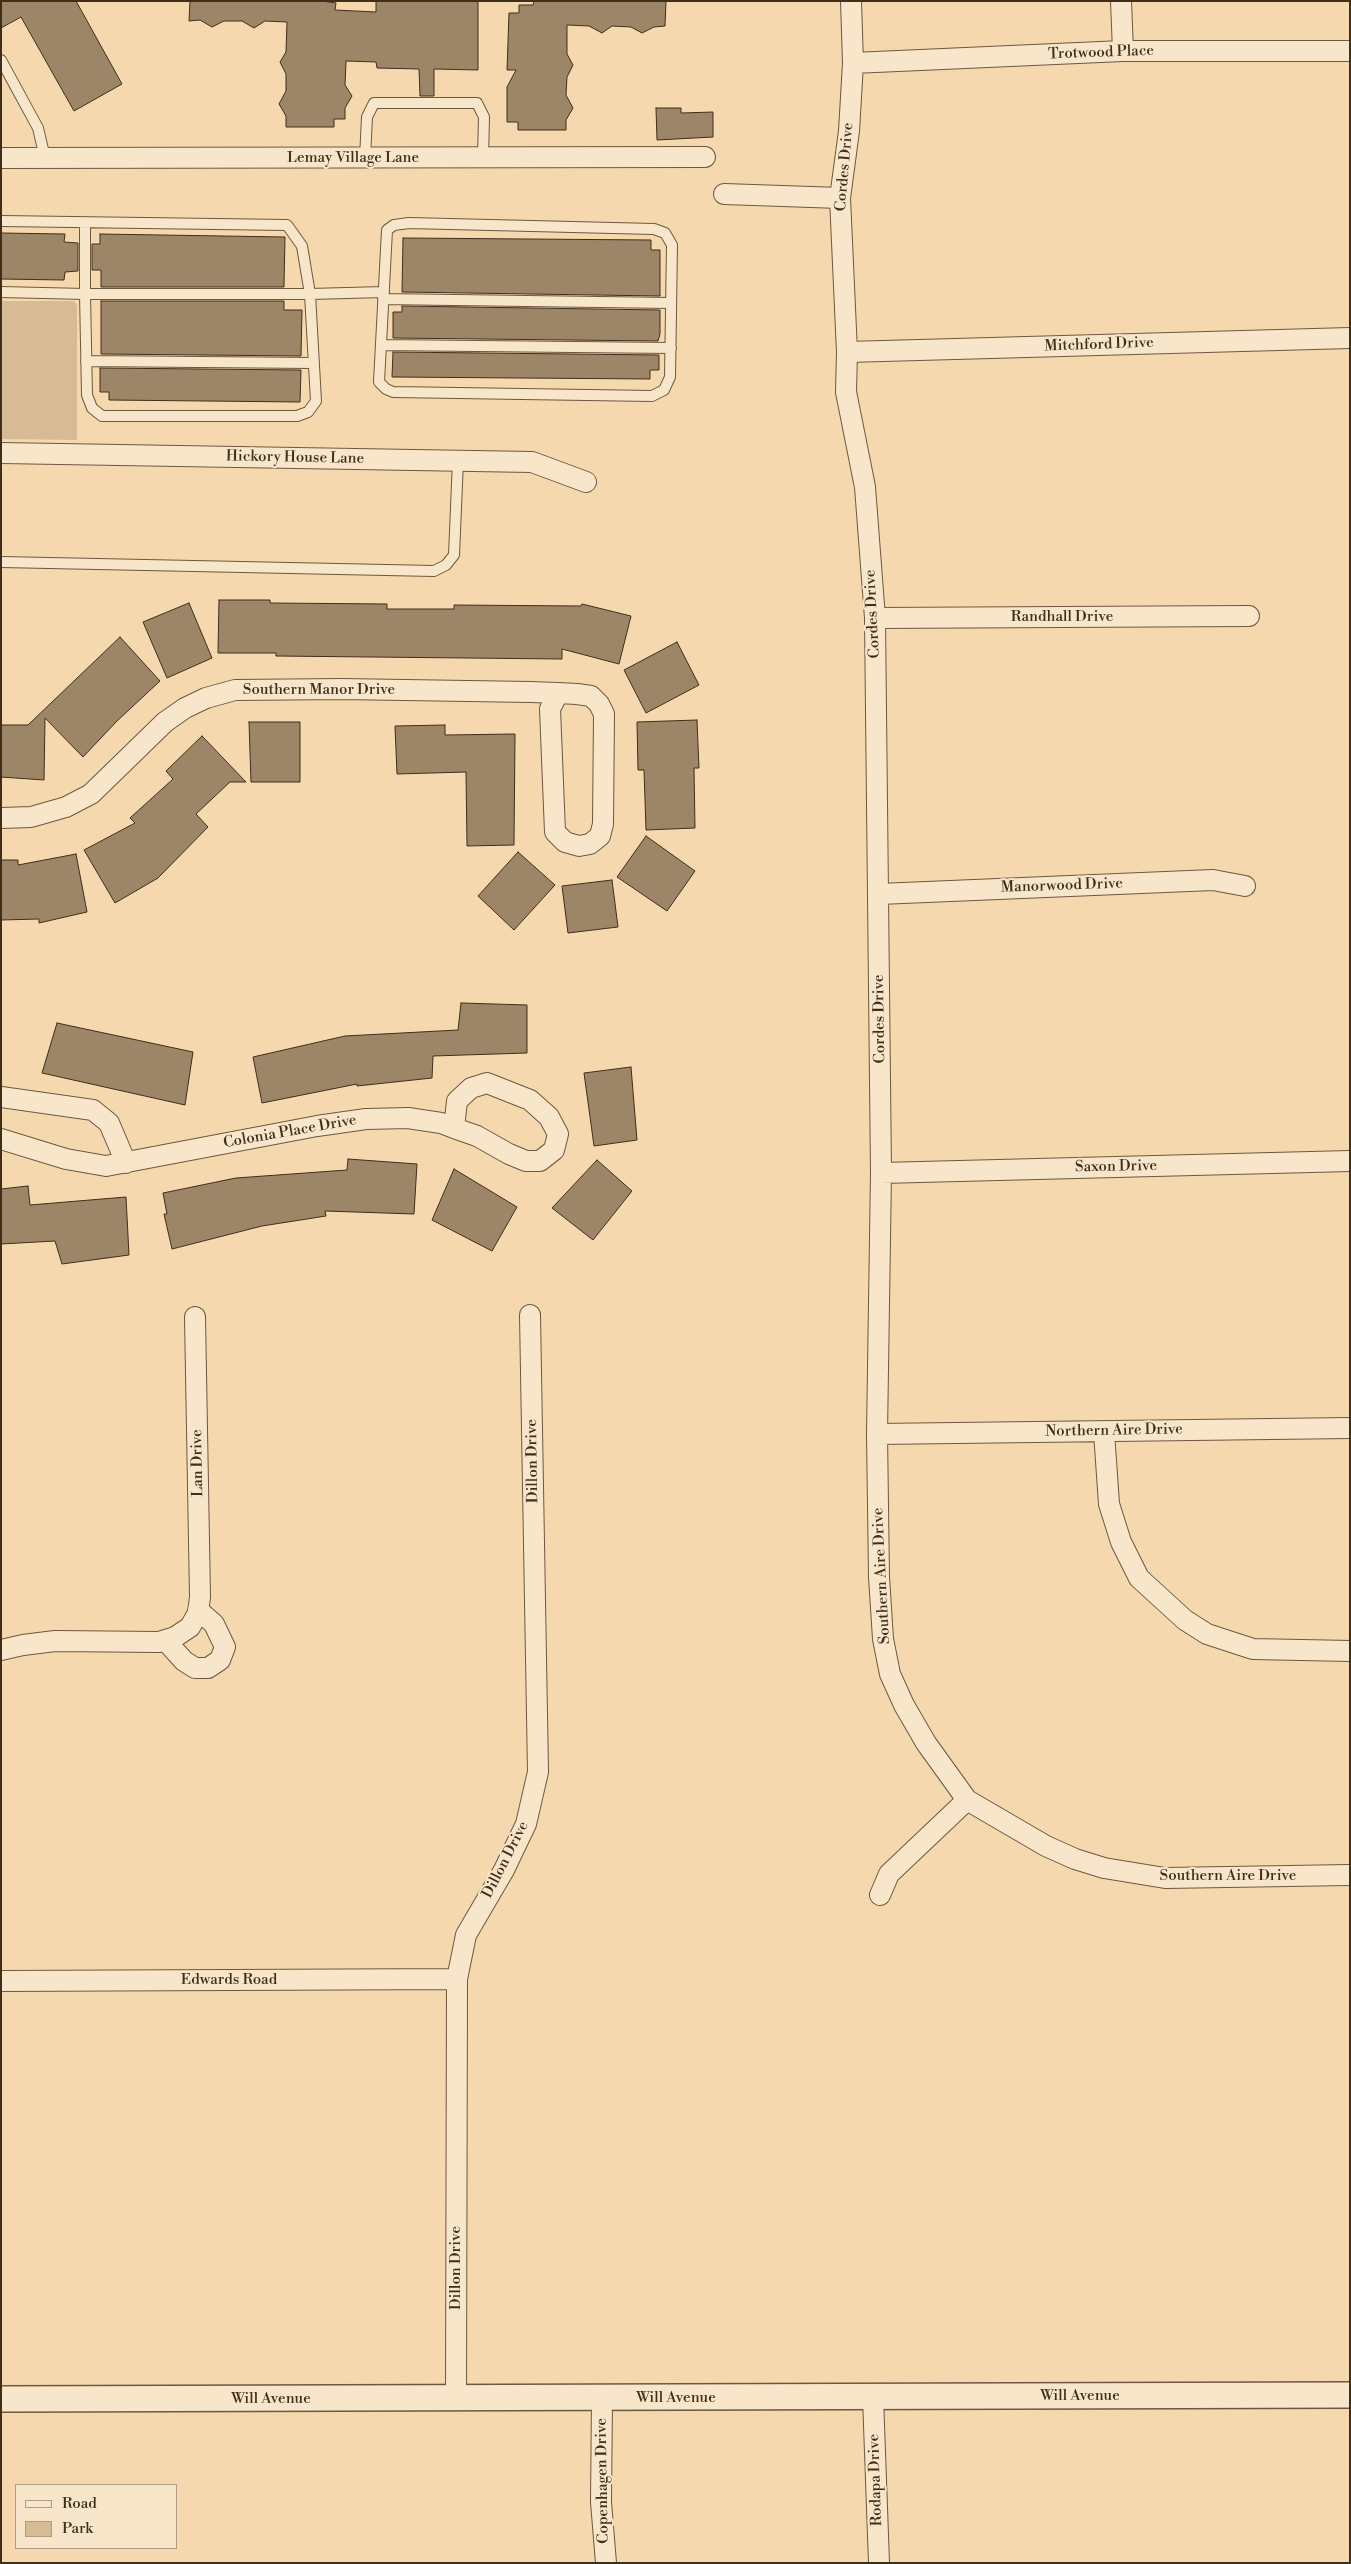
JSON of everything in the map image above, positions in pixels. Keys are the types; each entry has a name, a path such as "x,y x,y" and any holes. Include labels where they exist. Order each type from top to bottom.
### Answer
{"street":[{"name":"Cordes Drive","path":"851,1 853,62 849,132 840,198 847,352 846,392 865,487 875,618 879,894 880,1230"},
{"path":"1121,1 1123,51"},
{"name":"Trotwood Place","path":"853,62 1123,51 1350,51"},
{"name":"Lemay Village Lane","path":"1,158 705,158"},
{"path":"724,194 840,198"},
{"name":"Mitchford Drive","path":"847,352 1350,338"},
{"name":"Hickory House Lane","path":"1,453 532,462 586,482"},
{"name":"Randhall Drive","path":"875,618 1249,616"},
{"name":"Southern Manor Drive","path":"1,818 31,817 66,807 92,794 165,722 185,708 206,698 235,690 558,693 591,696 599,704 604,714 603,824 600,836 590,844 579,846 565,842 555,832 550,709 558,693"},
{"name":"Manorwood Drive","path":"879,894 1213,880 1245,886"},
{"name":"Colonia Place Drive","path":"1,1139 66,1158 106,1166 272,1134 366,1119 408,1118 441,1123 454,1128 478,1136 509,1154 526,1161 540,1161 554,1150 558,1134 550,1117 530,1100 487,1083 471,1088 457,1101 454,1128"},
{"path":"1,1097 93,1110 109,1123 126,1163"},
{"name":"Saxon Drive","path":"881,1173 1350,1161"},
{"name":"Southern Aire Drive","path":"880,1230 877,1434 879,1577 883,1639 890,1674 904,1705 926,1743 967,1800 1046,1846 1104,1868 1165,1878 1350,1874"},
{"name":"Dillon Drive","path":"456,2399 456,1979 466,1935 504,1870 526,1824 538,1772 530,1315"},
{"name":"Lan Drive","path":"195,1317 198,1610"},
{"name":"Northern Aire Drive","path":"877,1434 1350,1428"},
{"path":"1104,1432 1109,1504 1121,1542 1139,1578 1185,1620 1207,1634 1253,1649 1350,1651"},
{"path":"1,1650 55,1641 159,1642 165,1640 175,1637 190,1627 198,1610 214,1624 225,1646 220,1660 208,1668 195,1668 184,1661 165,1640"},
{"path":"880,1895 889,1874 967,1800"},
{"name":"Edwards Road","path":"1,1981 456,1979"},
{"name":"Will Avenue","path":"1,2399 1350,2395"},
{"name":"Rodapa Drive","path":"873,2397 879,2563"},
{"name":"Copenhagen Drive","path":"602,2398 601,2502 606,2563"}],"lane":[{"path":"1,60 38,128 45,158"},
{"path":"365,158 367,117 374,103 477,103 484,117 483,158"},
{"path":"1,221 287,225 302,246 310,294 316,401 308,412 297,416 102,416 92,408 87,395 85,223"},
{"path":"409,223 654,229 665,233 672,245 670,377 664,390 652,396 393,392 386,389 379,382 383,295 387,230 394,226 409,223"},
{"path":"1,292 383,295 671,303"},
{"path":"381,345 670,348"},
{"path":"86,361 313,363"},
{"path":"1,562 434,571 446,564 454,555 458,460"}],"green space":[{"path":"1,301 74,301 77,305 77,440 1,439"}],"building":[{"path":"1,1 76,1 122,84 74,111 21,17 1,28"},
{"path":"190,1 322,1 336,3 335,10 376,12 376,1 478,1 478,70 434,69 434,96 420,96 419,69 377,68 376,62 346,61 345,85 352,96 345,108 345,119 334,119 334,127 286,127 286,116 279,104 286,91 286,74 280,62 286,52 287,22 265,21 254,28 242,21 224,21 212,27 200,20 189,21"},
{"path":"534,1 666,1 665,26 654,27 642,33 631,27 612,26 602,33 589,26 567,25 567,54 573,65 567,77 566,95 573,108 566,120 566,130 518,130 518,122 507,122 507,87 516,70 507,70 509,13 519,13 519,5 533,5"},
{"path":"656,108 681,108 681,113 713,112 713,137 657,140"},
{"path":"1,233 65,234 64,242 78,243 78,271 65,272 64,280 1,279"},
{"path":"100,234 285,237 284,287 101,287 101,270 92,270 92,244 100,244"},
{"path":"403,238 651,240 651,250 660,250 660,296 402,292"},
{"path":"101,301 284,301 284,310 302,310 301,356 101,354"},
{"path":"402,306 660,310 660,334 658,341 393,338 393,312 402,312"},
{"path":"393,352 659,355 659,370 650,370 650,379 392,377"},
{"path":"100,368 301,370 300,402 109,400 109,392 100,392"},
{"path":"219,600 270,600 270,603 387,604 387,609 454,609 454,605 581,606 582,604 631,616 619,664 562,649 562,659 276,656 276,653 218,653"},
{"path":"189,603 212,658 167,678 143,622"},
{"path":"120,637 160,681 117,721 83,757 45,718 44,780 1,777 1,725 28,725"},
{"path":"677,642 699,685 646,713 624,670"},
{"path":"697,720 699,768 694,768 695,828 646,830 644,770 638,770 637,722"},
{"path":"249,722 300,722 300,782 251,782"},
{"path":"445,725 445,735 515,734 514,845 467,846 466,772 397,774 395,726"},
{"path":"202,736 246,782 230,782 196,814 208,827 158,878 115,903 84,850 135,823 130,818 173,779 166,771"},
{"path":"646,836 695,871 667,911 617,877"},
{"path":"518,852 555,885 514,930 478,896"},
{"path":"76,854 87,912 39,923 39,919 1,920 1,860 18,860 18,865"},
{"path":"612,880 618,927 568,933 562,886"},
{"path":"461,1003 527,1005 527,1053 433,1056 432,1078 357,1086 357,1084 262,1103 253,1057 345,1036 458,1030"},
{"path":"57,1023 193,1052 185,1105 42,1073"},
{"path":"631,1067 637,1140 594,1146 584,1073"},
{"path":"348,1159 417,1164 414,1214 325,1211 326,1216 262,1226 172,1249 164,1214 167,1214 163,1193 236,1178 347,1170"},
{"path":"597,1160 632,1191 593,1240 552,1208"},
{"path":"454,1169 517,1207 492,1251 432,1220"},
{"path":"28,1186 30,1205 126,1197 129,1255 62,1264 55,1241 1,1244 1,1189"}]}
